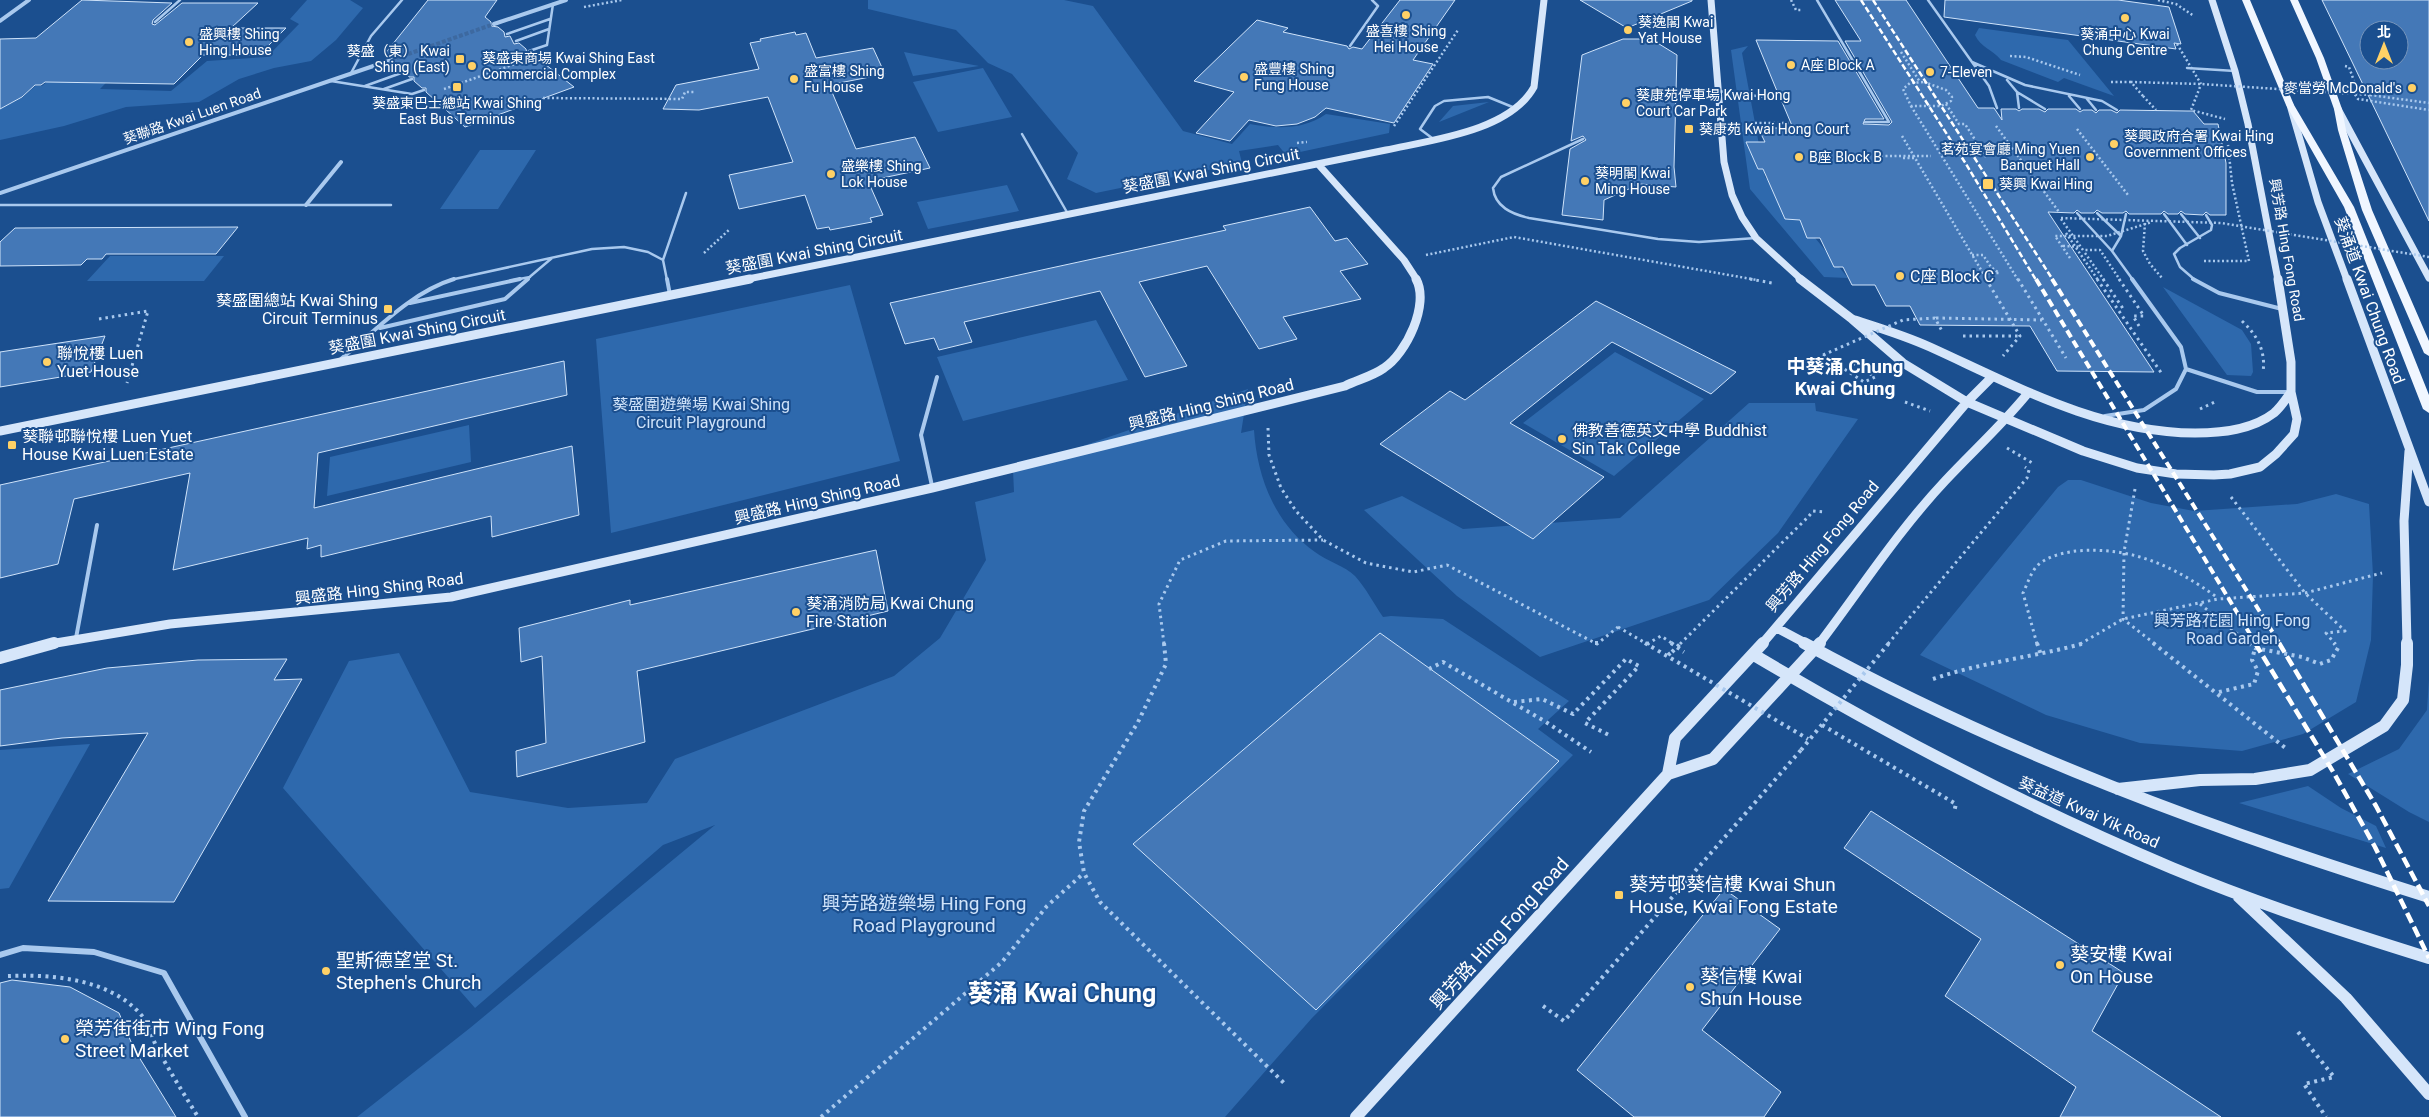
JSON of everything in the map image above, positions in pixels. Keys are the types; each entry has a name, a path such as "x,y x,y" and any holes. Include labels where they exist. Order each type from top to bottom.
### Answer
{"main road":[{"name":"葵盛圍 Kwai Shing Circuit","path":"0,430 1318,164 1432,138 1499,119 1517,109 1529,98 1534,87 1544,0"},
{"path":"1711,0 1724,162 1732,195 1742,217 1756,238 1811,289 1852,319 1903,363 1967,402 2006,420"},
{"name":"興芳路 Hing Fong Road","path":"2006,420 2083,451 2138,468 2176,474 2230,474 2260,467 2276,454 2294,434 2297,419 2291,392 2291,362 2284,310 2248,124 2235,71 2212,0"},
{"name":"葵涌道 Kwai Chung Road","path":"2246,0 2290,105 2318,202 2429,502"},
{"name":"葵涌道 Kwai Chung Road","path":"2294,0 2320,58 2338,109 2342,130 2367,210 2429,353"},
{"name":"葵涌道 Kwai Chung Road","path":"2290,105 2349,207 2429,409"},
{"name":"葵涌道 Kwai Chung Road","path":"2338,109 2429,278"},
{"name":"興盛路 Hing Shing Road","path":"0,658 76,638 164,624 395,604 451,597 932,488 1345,386 1385,368 1407,343 1421,307 1418,282 1397,253 1318,164"},
{"path":"1852,319 1906,336 2028,394 2090,418 2174,435 2221,432 2253,424 2276,412 2291,392"},
{"name":"興芳路 Hing Fong Road","path":"1668,774 1675,738 1754,655 1874,509 1967,402 1992,377"},
{"name":"興芳路 Hing Fong Road","path":"1356,1117 1526,933 1668,774 1713,759 1790,677 1815,650 1907,527 1944,482 2006,420 2028,394"},
{"path":"2115,789 2200,780 2254,779 2310,770 2384,726 2402,700 2406,674 2404,521 2409,451"},
{"name":"葵益道 Kwai Yik Road","path":"1777,628 1815,650 2001,741 2115,789 2334,868 2429,897"},
{"name":"葵益道 Kwai Yik Road","path":"1754,655 1854,714 2043,811 2235,893 2429,958"},
{"path":"2235,893 2346,998 2429,1094"}],"street":[{"path":"0,21 29,0"},
{"path":"494,24 566,0"},
{"name":"葵聯路 Kwai Luen Road","path":"0,192 391,60"},
{"path":"306,205 341,162"},
{"path":"0,955 23,948 94,952 164,973 245,1117"}],"lane":[{"path":"155,22 180,0"},
{"path":"350,75 371,36 402,0"},
{"path":"1350,46 1378,6 1372,0"},
{"path":"1817,0 1889,122"},
{"path":"1928,0 1989,86 1997,108"},
{"path":"529,51 547,45 552,4"},
{"path":"507,34 550,19"},
{"path":"516,41 549,29"},
{"path":"1972,62 2005,78 2025,85 2069,96 2102,101 2117,110"},
{"path":"2187,68 2235,71"},
{"path":"363,86 404,72"},
{"path":"2005,78 2017,92 2045,109"},
{"path":"383,90 412,79"},
{"path":"331,81 412,94 424,90"},
{"path":"1718,92 1780,99"},
{"path":"2017,92 2019,108"},
{"path":"2069,96 2080,110"},
{"path":"1432,138 1420,128 1435,106 1444,102 1488,98 1517,109"},
{"path":"2087,99 2096,110"},
{"path":"1865,122 1889,122"},
{"path":"1022,134 1068,214"},
{"path":"1582,139 1501,177 1493,188 1494,196 1507,210 1529,218 1649,237 1699,242 1756,238"},
{"path":"670,295 663,260 682,212 686,193"},
{"path":"0,205 391,205"},
{"path":"2077,212 2112,251 2181,346 2186,369 2176,389 2144,410 2090,418"},
{"path":"2097,213 2121,236"},
{"path":"2112,251 2121,236 2126,214"},
{"path":"2164,214 2187,245"},
{"path":"2181,214 2200,238"},
{"path":"2206,215 2212,225 2211,230 2180,248 2174,254 2176,262 2188,275 2212,290 2284,310"},
{"path":"336,363 408,304 438,284 592,249 624,247 648,252 663,260"},
{"path":"377,329 505,299 554,257"},
{"path":"408,304 532,276"},
{"path":"2186,369 2257,392 2291,392"},
{"path":"932,488 921,435 922,425 937,377"},
{"path":"76,638 98,525"}],"path":[{"path":"2158,0 2176,4 2197,18"},
{"path":"1385,127 1394,126 1458,30"},
{"path":"2177,44 2202,84"},
{"path":"1901,52 1920,82"},
{"path":"2023,57 2056,66"},
{"path":"2218,70 2220,88"},
{"path":"2156,110 2131,82 2202,84 2354,93 2429,103"},
{"path":"1911,106 1946,104 1952,98 1946,90 1932,84 1910,83 1903,88 1911,106 2066,358"},
{"path":"2200,88 2192,110 2225,119 2224,112"},
{"path":"2354,93 2365,88"},
{"path":"543,98 682,99 685,92 695,92"},
{"path":"2354,93 2358,99 2429,110"},
{"path":"1946,104 1960,124 1965,124 1986,156"},
{"path":"1889,122 1902,134 2020,336"},
{"path":"1746,123 1791,123"},
{"path":"1994,123 2056,209 2074,223"},
{"path":"2148,262 2249,261 2232,184 2227,138"},
{"path":"1297,143 1307,142"},
{"path":"1881,156 1931,156"},
{"path":"1903,158 1916,158"},
{"path":"2056,209 2062,226 2163,376"},
{"path":"2124,310 2061,218 2221,223 2429,257"},
{"path":"2070,258 2055,236 2107,236 2152,222"},
{"path":"2081,228 2143,318"},
{"path":"704,253 730,229"},
{"path":"1431,254 1514,237 1774,283"},
{"path":"2062,246 2081,246"},
{"path":"2083,250 2100,250 2144,316 2133,316 2139,326"},
{"path":"1972,255 1983,255 1991,267 2000,273 1983,273"},
{"path":"99,319 148,311 126,386"},
{"path":"1850,361 1875,377 1864,382 1823,355 1903,320 1935,318 2042,320"},
{"path":"1935,318 1943,333"},
{"path":"1988,336 2020,336"},
{"path":"1998,362 2020,336"},
{"path":"2159,380 2163,376 2164,368"},
{"path":"1267,433 1270,455 1281,488 1296,511 1323,540 1366,564 1413,572 1447,565 1597,644 1618,627 1808,739"},
{"path":"1543,1006 1564,1021 1581,999 1801,750 1808,739 2027,478 2029,470 2025,467"},
{"path":"2123,619 2124,552 2135,481"},
{"path":"2200,604 2256,648 2302,657 2320,664 2331,660 2338,648 2326,633 2345,631 2305,593 2228,494"},
{"path":"1668,655 1814,511 1824,512"},
{"path":"1284,1083 1100,902 1084,873 1080,842 1084,811 1138,722 1166,664 1159,604 1180,560 1226,541 1323,540"},
{"path":"2041,655 2028,620 2023,593 2037,566 2060,553 2101,549 2124,552 2162,564 2199,584 2218,599"},
{"path":"1932,679 1952,672 2041,655 2085,644 2123,619 2218,599 2305,593 2405,567"},
{"path":"2123,619 2278,741"},
{"path":"1647,644 1661,636 1684,652"},
{"path":"2218,692 2244,688 2254,684 2258,671 2252,662 2252,654 2256,648"},
{"path":"1514,702 1542,699 1573,714 1626,659 1639,666 1585,723 1609,735"},
{"path":"1429,669 1443,662 1514,702 1591,752"},
{"path":"1821,724 1956,804 1954,812"},
{"path":"821,1117 1002,962 1047,906 1084,873"},
{"path":"0,977 30,975 54,978 113,993 142,1015 155,1044 198,1117"},
{"path":"2298,1032 2334,1076 2304,1084 2326,1117"}],"green space":[{"path":"307,0 350,0 363,8 336,40 311,61 274,68 239,79 199,102 126,107 64,126 0,140 0,109 23,97 35,86 42,86 69,62 128,60 100,89 171,91 207,61 267,57 299,24 290,19"},
{"path":"868,0 1064,0 1093,6 1183,131 1232,144 1250,124 1270,127 1299,126 1326,114 1390,124 1389,133 1286,155 1278,145 1239,151 1242,163 1096,193 1067,179 1078,153 1012,74 988,63 956,30 868,9"},
{"path":"1979,28 2068,40 2114,96 2064,78 2058,82 2001,60 1977,39 1975,35"},
{"path":"1748,46 1742,53 1765,177 1848,278 1824,277 1750,189 1731,50"},
{"path":"904,52 979,66 913,76"},
{"path":"983,68 1012,117 938,132 913,82"},
{"path":"1489,102 1439,122 1453,106"},
{"path":"480,150 536,150 498,209 440,209"},
{"path":"1007,185 1019,211 928,229 917,202"},
{"path":"110,256 224,256 204,281 87,281"},
{"name":"葵盛圍遊樂場 Kwai Shing Circuit Playground","path":"850,285 900,461 611,533 596,339"},
{"path":"2163,287 2242,330 2251,344 2253,372 2251,376 2227,375"},
{"path":"1096,320 1128,380 963,421 937,357"},
{"path":"1615,352 1704,399 1614,476 1523,423"},
{"name":"興芳路遊樂場 Hing Fong Road Playground","path":"1248,389 1241,433 1254,430 1259,465 1264,482 1279,513 1289,528 1315,552 1355,576 1383,617 1443,619 1569,701 1538,729 1573,755 1312,1018 1225,1117 357,1117 470,1028 715,825 663,845 475,1008 283,788 349,661 399,653 470,792 568,808 647,803 675,759 894,676 940,638 986,560 975,502 1014,492 1013,470"},
{"path":"1749,403 1815,403 1816,411 1858,419 1778,533 1709,600 1540,657 1457,596 1364,510 1402,496 1463,529 1620,518"},
{"path":"469,425 471,462 327,496 330,457"},
{"name":"興芳路花園 Hing Fong Road Garden","path":"2068,480 2081,480 2151,503 2194,511 2297,504 2336,494 2369,504 2373,575 2371,640 2356,702 2303,734 2242,751 2140,743 2046,715 1920,655 2058,487"},
{"path":"2429,679 2429,822 2409,812 2348,774 2399,749 2427,710"},
{"path":"90,744 9,888 0,889 0,750"},
{"path":"2308,786 2341,808 2376,826 2386,848 2239,803"}],"building":[{"path":"82,0 172,3 153,20 152,24 155,25 182,3 258,3 231,28 286,28 259,55 203,55 174,84 45,82 41,85 35,85 22,97 0,109 0,39 36,38"},
{"name":"葵盛東商場 Kwai Shing East Commercial Complex","path":"428,0 497,0 485,17 491,22 491,26 498,27 504,32 505,37 510,36 514,44 519,43 526,49 527,54 531,53 574,87 465,127 426,92 426,88 422,88 414,81 414,77 409,77 406,70 401,70 393,63 394,58 384,55"},
{"path":"1400,0 1455,0 1413,60 1433,64 1394,123 1326,108 1315,117 1297,124 1276,126 1249,120 1230,141 1196,133 1234,92 1194,81 1257,20 1288,28 1283,32 1347,46 1349,49 1353,47 1362,49"},
{"path":"1580,0 1692,0 1692,1 1627,28"},
{"path":"1835,0 1906,0 1978,108 1994,108 2002,120 2001,109 2016,109 2019,111 2022,109 2039,109 2045,112 2048,109 2076,109 2080,112 2092,110 2096,113 2099,110 2111,110 2117,113 2120,110 2193,111 2204,124 2218,124 2226,163 2226,215 2210,215 2206,212 2203,215 2185,214 2181,211 2178,214 2168,214 2164,211 2161,214 2129,214 2126,211 2123,213 2102,213 2097,210 2094,213 2081,213 2077,210 2074,213 2048,212 2154,372 2057,371 2030,326 1920,325 1910,306 1886,306 1875,285 1852,285 1843,267 1834,267 1820,238 1807,238 1800,220 1785,219 1763,169 1758,169 1746,142 1765,142 1758,128 1793,128 1782,102 1783,97 1779,96 1756,40 1838,41 1884,119 1865,119 1863,124 1889,125 1892,122 1845,41 1861,41"},
{"path":"1945,0 2118,0 2169,7 2181,44 2174,43 2176,49 1944,17"},
{"path":"2322,0 2429,0 2429,221"},
{"path":"795,32 796,35 806,33 816,58 873,48 885,74 829,85 856,149 915,137 930,168 868,181 883,215 870,218 872,222 830,230 829,227 817,229 805,195 739,209 729,175 793,162 768,97 699,110 663,109 676,85 759,69 750,43 761,41 760,39"},
{"path":"1623,39 1651,39 1677,55 1674,167 1676,187 1640,184 1604,200 1603,220 1562,215 1570,149 1586,140 1583,136 1571,141 1582,55"},
{"path":"1310,207 1335,241 1347,238 1368,264 1340,271 1361,299 1283,317 1297,339 1259,349 1207,266 1139,282 1187,366 1145,377 1100,291 964,322 972,342 939,350 934,338 905,344 890,303 1226,230 1223,226"},
{"path":"238,227 216,254 106,254 102,259 87,259 81,265 0,266 0,242 15,228"},
{"path":"1596,301 1736,372 1711,394 1612,342 1510,423 1604,477 1533,539 1380,444 1450,391 1465,400"},
{"name":"聯悅樓 Luen Yuet House","path":"105,336 91,372 0,387 0,352"},
{"path":"564,361 567,395 318,453 314,508 572,446 579,515 492,537 491,516 321,557 321,545 307,549 308,538 173,570 190,473 74,499 58,564 0,578 0,485"},
{"path":"876,550 888,611 637,671 645,742 517,777 516,751 546,743 542,656 521,662 519,628 630,600 630,605"},
{"path":"1380,633 1559,761 1316,1010 1133,844"},
{"path":"287,659 274,680 302,679 174,902 48,901 148,733 62,738 0,746 0,690 107,668 198,660"},
{"name":"葵安樓 Kwai On House","path":"1871,811 2124,973 2092,1031 2221,1117 2060,1117 2076,1087 1945,996 1981,939 1844,848"},
{"name":"葵信樓 Kwai Shun House","path":"1724,889 1780,929 1702,1030 1781,1092 1764,1117 1634,1117 1577,1070"},
{"name":"榮芳街街市 Wing Fong Street Market","path":"12,980 70,987 119,1013 134,1049 176,1117 0,1117 0,983"}],"tunnel":[{"path":"391,60 494,24"}],"railway":[{"path":"1861,0 1966,164 2036,280"},
{"path":"1873,0 2053,280"},
{"path":"2036,279 2256,644"},
{"path":"2052,279 2280,644"},
{"path":"2255,643 2335,775 2375,847 2429,958"},
{"path":"2279,643 2376,806 2429,906"}],"place":[{"name":"盛喜樓 Shing Hei House","path":"1406,15"},
{"name":"葵涌中心 Kwai Chung Centre","path":"2125,18"},
{"name":"葵逸閣 Kwai Yat House","path":"1628,30"},
{"name":"盛興樓 Shing Hing House","path":"189,42"},
{"name":"葵盛（東） Kwai Shing (East)","path":"460,59"},
{"name":"A座 Block A","path":"1791,65"},
{"name":"葵盛東商場 Kwai Shing East Commercial Complex","path":"472,66"},
{"name":"7-Eleven","path":"1930,72"},
{"name":"盛豐樓 Shing Fung House","path":"1244,77"},
{"name":"盛富樓 Shing Fu House","path":"794,79"},
{"name":"葵盛東巴士總站 Kwai Shing East Bus Terminus","path":"457,87"},
{"name":"麥當勞 McDonald's","path":"2412,88"},
{"name":"葵康苑停車場 Kwai Hong Court Car Park","path":"1626,103"},
{"name":"葵康苑 Kwai Hong Court","path":"1689,129"},
{"name":"葵興政府合署 Kwai Hing Government Offices","path":"2114,144"},
{"name":"B座 Block B","path":"1799,157"},
{"name":"茗苑宴會廳 Ming Yuen Banquet Hall","path":"2090,157"},
{"name":"盛樂樓 Shing Lok House","path":"831,174"},
{"name":"葵明閣 Kwai Ming House","path":"1585,181"},
{"name":"葵興 Kwai Hing","path":"1988,184"},
{"name":"C座 Block C","path":"1900,276"},
{"name":"葵盛圍總站 Kwai Shing Circuit Terminus","path":"388,309"},
{"name":"聯悅樓 Luen Yuet House","path":"47,362"},
{"name":"佛教善德英文中學 Buddhist Sin Tak College","path":"1562,439"},
{"name":"葵聯邨聯悅樓 Luen Yuet House Kwai Luen Estate","path":"12,445"},
{"name":"葵涌消防局 Kwai Chung Fire Station","path":"796,612"},
{"name":"葵芳邨葵信樓 Kwai Shun House, Kwai Fong Estate","path":"1619,895"},
{"name":"葵安樓 Kwai On House","path":"2060,965"},
{"name":"聖斯德望堂 St. Stephen's Church","path":"326,971"},
{"name":"葵信樓 Kwai Shun House","path":"1690,987"},
{"name":"榮芳街街市 Wing Fong Street Market","path":"65,1039"}],"district":[{"name":"中葵涌 Chung Kwai Chung","path":"1845,377"},
{"name":"葵涌 Kwai Chung","path":"1062,993"}]}
